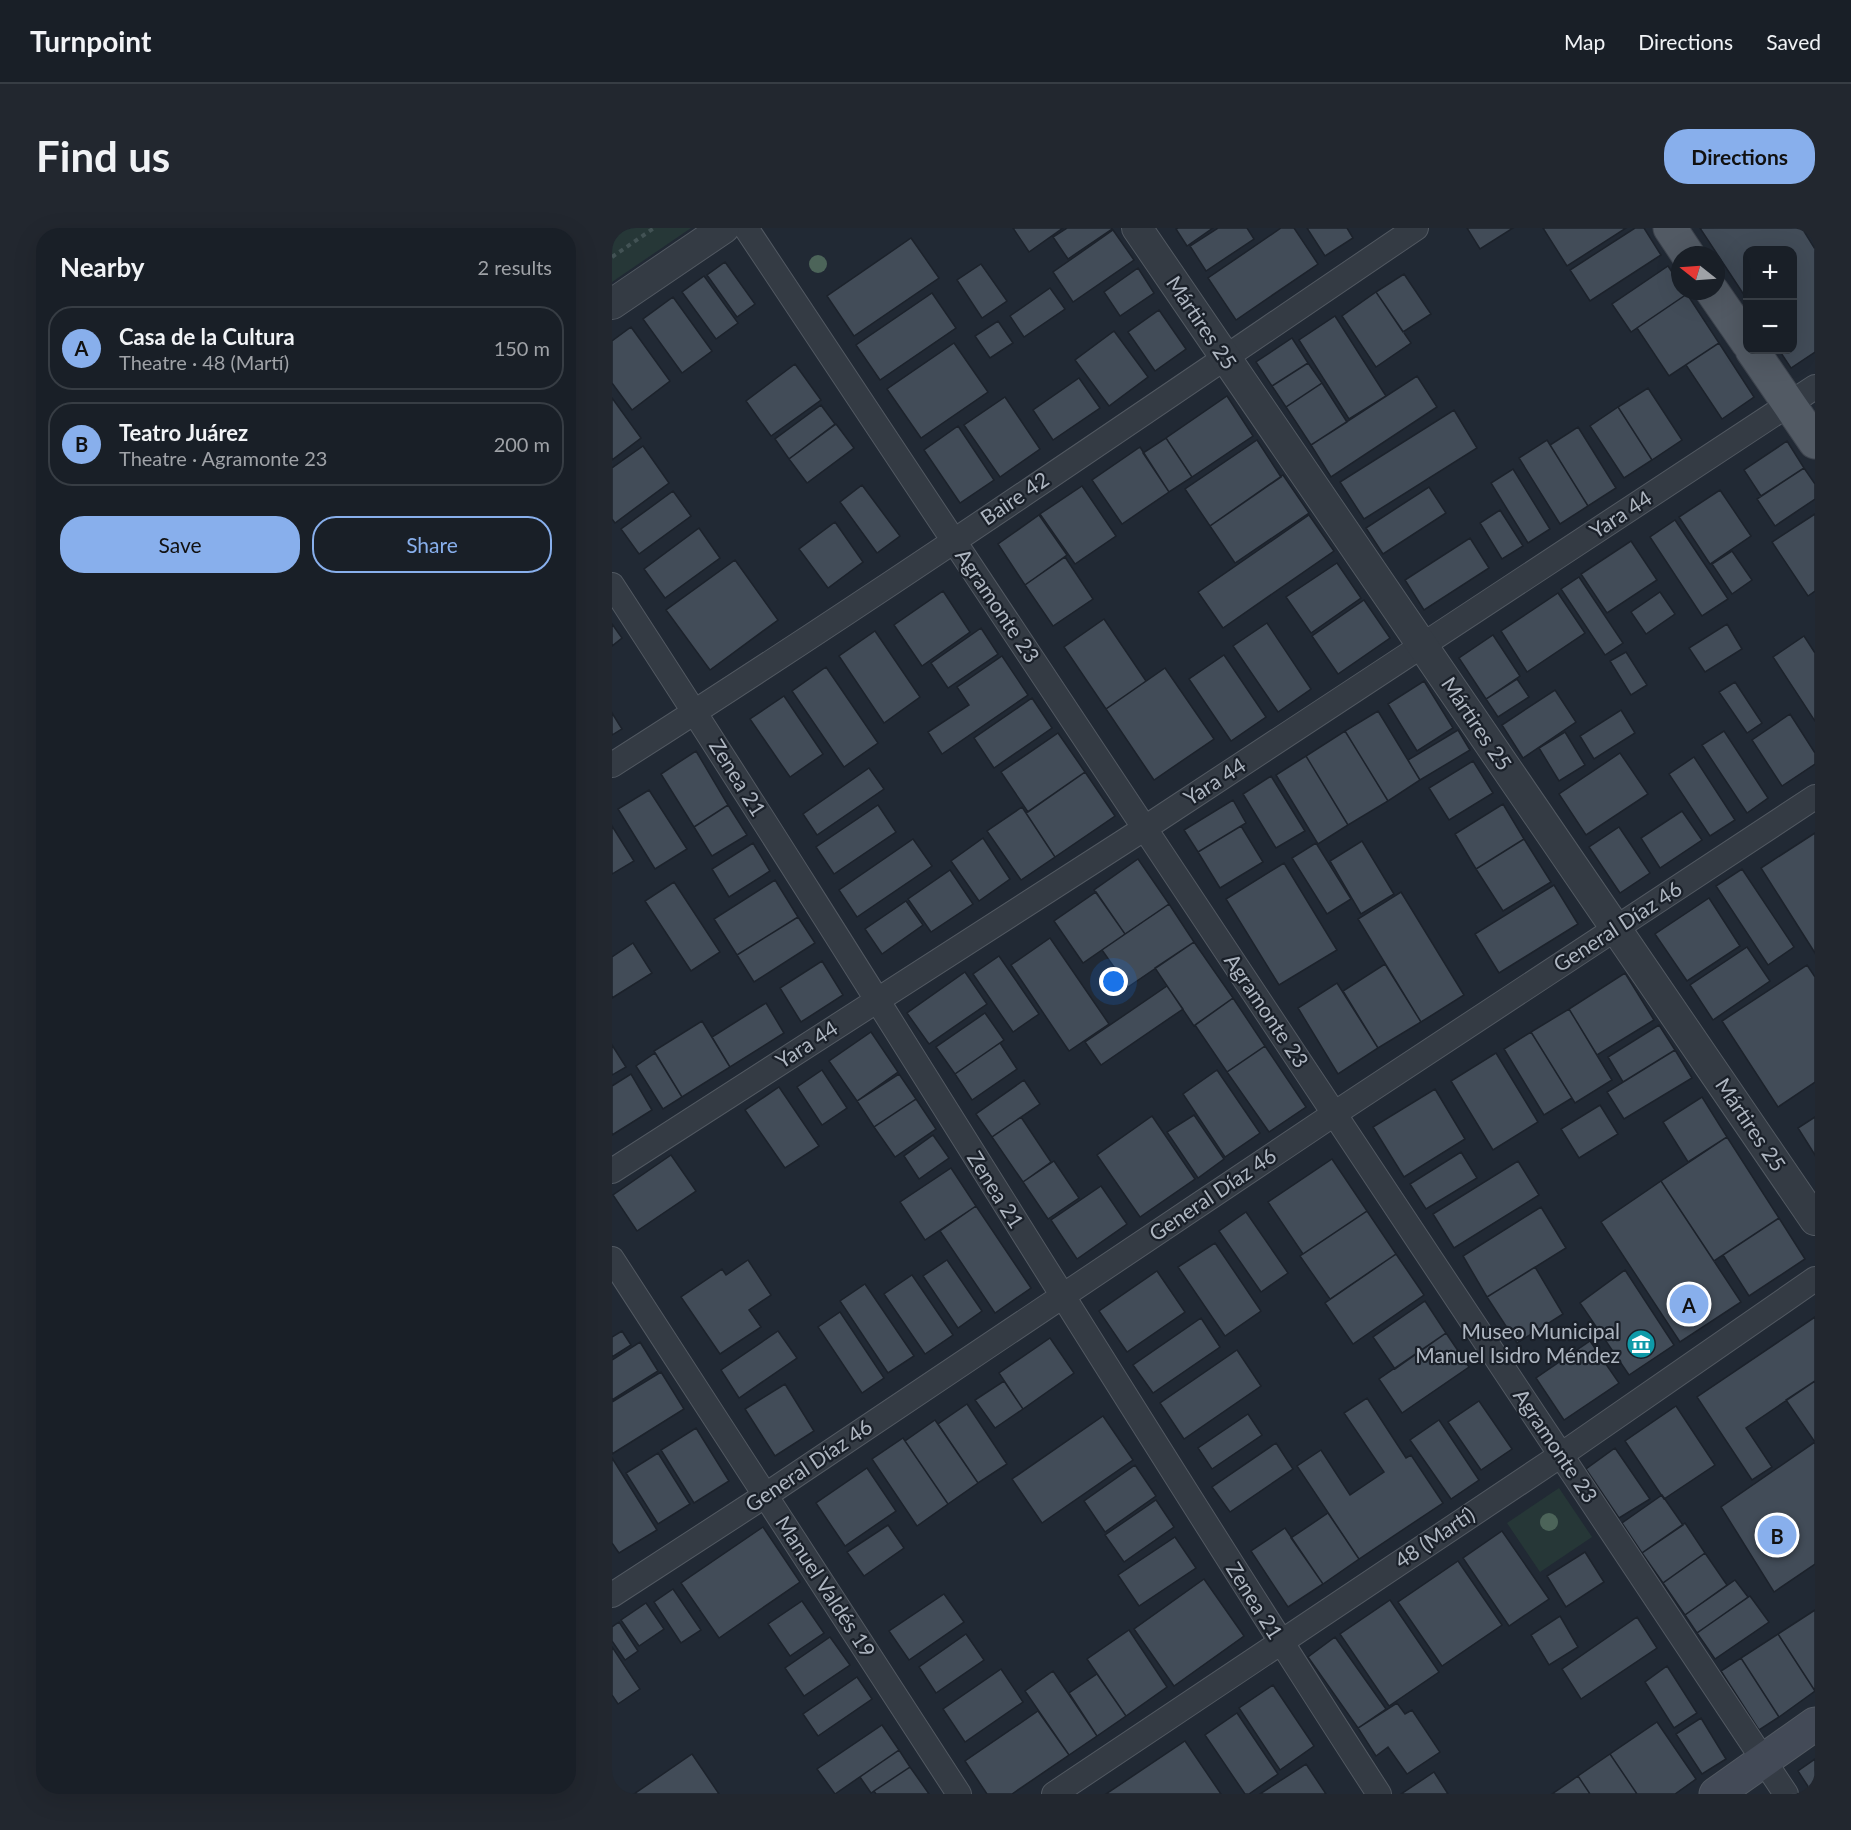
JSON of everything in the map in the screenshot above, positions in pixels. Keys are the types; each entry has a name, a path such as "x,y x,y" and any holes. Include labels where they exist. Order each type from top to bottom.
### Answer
{"main road":[{"path":"1670,228 1682,246"},
{"path":"1718,300 1743,336"},
{"path":"1756,354 1802,395 1815,442"},
{"path":"1716,1794 1815,1724"}],"street":[{"path":"612,304 724,228"},
{"name":"Agramonte 23","path":"746,228 1786,1794"},
{"name":"Mártires 25","path":"1137,228 1815,1220"},
{"name":"Baire 42","path":"612,765 954,541 1416,228"},
{"name":"Yara 44","path":"612,1171 1145,828 1802,395"},
{"name":"Zenea 21","path":"612,585 695,712 1062,1297 1378,1794"},
{"name":"General Díaz 46","path":"612,1595 1815,797"},
{"name":"Manuel Valdés 19","path":"612,1259 959,1794"},
{"name":"48 (Martí)","path":"1054,1794 1561,1455 1815,1279"}],"path":[{"path":"612,257 654,228"}],"shaded area":[{"path":"612,228 691,228 612,282"},
{"path":"1559,1488 1592,1537 1540,1572 1507,1523"}],"building":[{"path":"1013,228 1063,228 1029,252"},
{"path":"1067,228 1112,229 1068,259 1053,237"},
{"path":"1213,228 1187,246 1176,229"},
{"path":"1218,228 1247,228 1254,239 1206,271 1190,246"},
{"path":"1281,228 1294,228 1318,264 1236,320 1208,278"},
{"path":"1307,228 1347,228 1353,238 1325,256"},
{"path":"1467,228 1513,228 1480,249"},
{"path":"1543,228 1626,228 1567,266"},
{"path":"1635,228 1644,228 1661,255 1590,301 1570,270"},
{"path":"1700,228 1802,228 1815,249 1815,352 1791,368 1782,354 1797,354 1797,246 1743,246 1743,293 1725,266 1725,246 1712,246"},
{"path":"1113,230 1134,260 1073,302 1053,272"},
{"path":"911,238 939,278 854,336 827,296"},
{"path":"725,262 755,304 737,317 707,275"},
{"path":"981,264 1007,301 982,318 957,280"},
{"path":"1668,266 1671,270 1671,300 1678,300 1631,332 1612,304"},
{"path":"1138,268 1154,293 1120,316 1104,292"},
{"path":"1404,274 1431,314 1403,332 1376,292"},
{"path":"704,276 738,323 716,339 682,292"},
{"path":"1050,288 1065,309 1024,337 1010,316"},
{"path":"1376,292 1411,343 1376,367 1342,316"},
{"path":"932,293 956,328 880,380 856,345"},
{"path":"673,297 712,351 682,373 643,319"},
{"path":"1678,300 1691,300 1719,343 1669,376 1637,328"},
{"path":"1159,310 1186,349 1155,371 1128,332"},
{"path":"1335,316 1386,396 1349,419 1299,340"},
{"path":"998,321 1013,343 990,358 975,336"},
{"path":"631,327 670,381 632,410 612,383 612,341"},
{"path":"1114,331 1148,377 1109,406 1075,360"},
{"path":"1292,338 1308,363 1272,386 1256,362"},
{"path":"954,343 988,392 921,438 887,389"},
{"path":"1719,343 1754,397 1722,419 1686,365"},
{"path":"1308,363 1322,383 1286,407 1272,386"},
{"path":"795,364 821,400 771,436 746,401"},
{"path":"1417,376 1437,407 1331,477 1311,445"},
{"path":"1079,378 1100,408 1053,440 1033,410"},
{"path":"1322,383 1347,422 1311,445 1286,407"},
{"path":"1648,388 1682,440 1652,460 1618,407"},
{"path":"1227,396 1253,436 1192,477 1166,438"},
{"path":"1005,397 1040,449 1000,477 964,425"},
{"path":"612,398 641,438 612,460"},
{"path":"821,405 835,424 789,459 775,439"},
{"path":"1618,407 1652,460 1624,478 1590,426"},
{"path":"1454,410 1477,448 1364,519 1340,482"},
{"path":"836,424 854,448 807,483 789,459"},
{"path":"958,426 994,480 960,503 924,450"},
{"path":"1578,427 1616,488 1588,506 1550,445"},
{"path":"1166,438 1192,477 1169,492 1143,453"},
{"path":"1257,440 1281,477 1210,526 1185,489"},
{"path":"1547,440 1588,506 1560,524 1519,458"},
{"path":"1787,441 1804,468 1761,496 1744,470"},
{"path":"643,446 669,483 615,523 612,519 612,468"},
{"path":"1140,447 1169,492 1122,524 1092,480"},
{"path":"1804,468 1815,484 1815,499 1775,526 1757,499"},
{"path":"1513,469 1550,529 1528,543 1491,483"},
{"path":"1283,475 1309,513 1235,563 1210,526"},
{"path":"862,485 900,536 877,553 840,502"},
{"path":"1082,486 1116,536 1075,564 1040,514"},
{"path":"1429,487 1446,513 1383,554 1366,528"},
{"path":"1720,490 1751,536 1710,564 1679,517"},
{"path":"673,491 691,516 639,554 621,529"},
{"path":"1500,510 1523,546 1502,559 1480,523"},
{"path":"1815,514 1815,591 1808,596 1772,542"},
{"path":"1039,515 1067,555 1025,585 998,544"},
{"path":"1309,515 1334,551 1223,628 1198,592"},
{"path":"1675,520 1728,599 1702,616 1650,537"},
{"path":"835,522 863,562 828,588 799,549"},
{"path":"699,528 720,558 665,598 644,569"},
{"path":"1470,538 1489,568 1424,610 1405,580"},
{"path":"1631,541 1657,580 1607,613 1581,574"},
{"path":"1732,551 1752,580 1732,594 1712,564"},
{"path":"1065,557 1093,599 1053,626 1025,585"},
{"path":"735,560 778,620 710,670 666,610"},
{"path":"1337,563 1361,598 1311,633 1286,597"},
{"path":"1579,577 1623,643 1605,655 1561,589"},
{"path":"943,591 970,632 922,666 894,625"},
{"path":"1660,592 1675,614 1646,634 1631,612"},
{"path":"1558,593 1585,633 1527,672 1501,631"},
{"path":"1364,600 1390,638 1338,674 1312,636"},
{"path":"1104,619 1146,681 1106,709 1064,647"},
{"path":"1267,623 1311,689 1278,712 1233,646"},
{"path":"612,624 622,638 612,646"},
{"path":"1727,624 1742,649 1705,672 1689,648"},
{"path":"981,628 998,654 948,688 931,663"},
{"path":"875,631 920,697 884,723 839,656"},
{"path":"1493,635 1520,676 1486,699 1459,658"},
{"path":"1804,636 1815,653 1815,721 1773,657"},
{"path":"1626,652 1647,685 1631,695 1610,661"},
{"path":"1224,655 1266,717 1231,741 1189,679"},
{"path":"1002,656 1028,695 942,754 928,732 969,705 957,687"},
{"path":"826,667 878,743 844,767 792,691"},
{"path":"1165,668 1214,739 1154,780 1106,709"},
{"path":"1517,679 1529,697 1498,717 1486,699"},
{"path":"1424,681 1453,728 1417,751 1388,704"},
{"path":"1735,682 1762,723 1747,733 1719,692"},
{"path":"1555,690 1576,722 1523,758 1502,725"},
{"path":"784,696 823,754 790,777 750,719"},
{"path":"1032,698 1052,728 994,768 974,738"},
{"path":"1621,710 1635,733 1594,759 1580,736"},
{"path":"1378,711 1420,780 1388,801 1345,731"},
{"path":"612,713 622,729 612,735"},
{"path":"1790,714 1815,753 1815,764 1782,786 1752,740"},
{"path":"1458,730 1470,750 1420,780 1408,760"},
{"path":"1345,731 1388,801 1348,825 1306,756"},
{"path":"1724,731 1768,798 1747,813 1702,745"},
{"path":"1565,732 1585,765 1559,781 1539,748"},
{"path":"1058,733 1085,772 1028,812 1001,772"},
{"path":"696,751 728,805 694,827 661,774"},
{"path":"1620,753 1648,794 1586,835 1559,794"},
{"path":"1306,756 1348,825 1318,844 1276,775"},
{"path":"1694,757 1735,820 1710,836 1669,774"},
{"path":"1473,761 1493,793 1449,820 1429,788"},
{"path":"869,768 884,789 817,835 803,814"},
{"path":"1085,772 1115,816 1055,857 1026,813"},
{"path":"1271,776 1305,831 1276,848 1243,794"},
{"path":"649,790 687,849 655,869 618,809"},
{"path":"1233,800 1246,823 1198,852 1184,830"},
{"path":"1503,804 1524,839 1476,869 1455,834"},
{"path":"728,805 747,835 712,856 694,827"},
{"path":"878,805 896,832 834,874 816,847"},
{"path":"1022,807 1055,857 1021,880 987,831"},
{"path":"1682,811 1702,840 1660,868 1641,838"},
{"path":"612,826 634,861 612,874"},
{"path":"1241,826 1263,862 1220,888 1198,852"},
{"path":"1619,827 1650,873 1620,893 1589,847"},
{"path":"1815,833 1815,953 1761,868"},
{"path":"983,838 1010,879 979,901 951,861"},
{"path":"913,839 932,866 857,917 839,890"},
{"path":"1524,839 1551,882 1503,911 1476,869"},
{"path":"1362,841 1394,894 1361,914 1330,861"},
{"path":"753,843 770,871 729,897 712,869"},
{"path":"1316,843 1351,899 1327,914 1292,858"},
{"path":"1138,859 1169,904 1125,934 1094,890"},
{"path":"1284,863 1337,950 1279,985 1226,899"},
{"path":"1742,869 1794,947 1768,965 1716,886"},
{"path":"950,870 973,904 931,932 908,899"},
{"path":"775,880 798,917 737,955 714,919"},
{"path":"674,882 720,952 691,971 645,901"},
{"path":"1554,885 1578,924 1499,973 1475,934"},
{"path":"1096,892 1125,934 1083,963 1054,921"},
{"path":"1401,892 1464,995 1421,1022 1358,919"},
{"path":"1709,898 1740,946 1687,981 1655,934"},
{"path":"906,901 923,925 882,954 865,929"},
{"path":"1169,904 1194,942 1128,987 1102,950"},
{"path":"798,917 815,943 754,982 737,955"},
{"path":"1050,938 1109,1024 1069,1051 1011,965"},
{"path":"1194,942 1233,998 1194,1026 1155,968"},
{"path":"633,943 652,973 612,998 612,957"},
{"path":"1747,947 1770,981 1713,1020 1690,985"},
{"path":"999,956 1039,1014 1013,1032 973,974"},
{"path":"822,961 843,995 801,1022 780,988"},
{"path":"1385,964 1421,1022 1378,1048 1343,991"},
{"path":"1807,965 1815,977 1815,1082 1778,1107 1722,1021"},
{"path":"965,972 987,1004 929,1044 907,1013"},
{"path":"1625,973 1654,1020 1597,1055 1569,1009"},
{"path":"1337,983 1378,1048 1338,1074 1298,1008"},
{"path":"1167,986 1183,1009 1101,1065 1085,1042"},
{"path":"1233,998 1265,1046 1227,1072 1195,1025"},
{"path":"766,1003 784,1033 730,1067 712,1037"},
{"path":"1569,1009 1612,1080 1575,1103 1531,1032"},
{"path":"985,1013 1004,1040 955,1074 936,1047"},
{"path":"702,1021 730,1067 682,1097 654,1051"},
{"path":"1659,1025 1675,1050 1623,1082 1608,1057"},
{"path":"871,1032 898,1072 857,1101 829,1061"},
{"path":"1531,1032 1572,1098 1544,1115 1504,1049"},
{"path":"1000,1043 1017,1069 972,1100 955,1074"},
{"path":"612,1045 626,1067 612,1075"},
{"path":"1265,1046 1306,1107 1269,1132 1227,1072"},
{"path":"1675,1050 1692,1078 1624,1119 1607,1092"},
{"path":"655,1053 682,1097 663,1109 636,1066"},
{"path":"1496,1053 1538,1122 1493,1150 1451,1081"},
{"path":"822,1070 847,1108 822,1125 797,1087"},
{"path":"1217,1070 1260,1133 1225,1157 1183,1094"},
{"path":"631,1074 652,1110 612,1135 612,1086"},
{"path":"899,1074 916,1099 874,1127 857,1101"},
{"path":"1024,1080 1040,1104 992,1137 976,1114"},
{"path":"779,1087 819,1146 785,1168 745,1110"},
{"path":"1435,1089 1465,1139 1404,1177 1373,1127"},
{"path":"1702,1097 1727,1137 1688,1162 1663,1122"},
{"path":"916,1099 936,1129 895,1157 874,1127"},
{"path":"1600,1105 1618,1134 1579,1158 1561,1129"},
{"path":"1194,1115 1224,1159 1198,1178 1167,1132"},
{"path":"1152,1116 1195,1179 1140,1217 1097,1155"},
{"path":"1021,1117 1051,1162 1023,1182 992,1137"},
{"path":"1815,1117 1815,1155 1798,1128"},
{"path":"933,1135 949,1158 919,1179 904,1156"},
{"path":"1727,1137 1779,1218 1714,1261 1661,1181"},
{"path":"1461,1152 1477,1178 1426,1209 1410,1184"},
{"path":"671,1155 696,1191 637,1231 613,1195"},
{"path":"1332,1159 1367,1211 1303,1254 1268,1202"},
{"path":"1054,1161 1079,1198 1048,1219 1023,1182"},
{"path":"1518,1161 1539,1195 1454,1248 1433,1214"},
{"path":"951,1168 976,1206 925,1240 900,1202"},
{"path":"1661,1181 1741,1302 1680,1342 1601,1222"},
{"path":"1101,1186 1127,1224 1077,1259 1051,1220"},
{"path":"976,1206 1031,1288 995,1313 940,1231"},
{"path":"1541,1207 1566,1248 1487,1297 1463,1256"},
{"path":"1367,1211 1396,1254 1330,1299 1300,1256"},
{"path":"1246,1212 1288,1273 1261,1292 1219,1231"},
{"path":"1779,1218 1805,1259 1749,1296 1723,1255"},
{"path":"1215,1243 1261,1311 1225,1336 1178,1267"},
{"path":"1396,1254 1424,1295 1353,1344 1325,1303"},
{"path":"748,1260 771,1295 749,1310 761,1327 720,1354 681,1297 722,1269 726,1275"},
{"path":"947,1260 982,1311 958,1328 923,1276"},
{"path":"1535,1267 1563,1314 1517,1343 1487,1297"},
{"path":"1625,1270 1674,1345 1629,1375 1580,1303"},
{"path":"1157,1271 1185,1312 1127,1352 1099,1311"},
{"path":"912,1275 953,1335 925,1354 884,1294"},
{"path":"865,1284 914,1356 888,1373 840,1301"},
{"path":"1425,1301 1446,1333 1395,1369 1373,1337"},
{"path":"840,1312 884,1378 862,1393 818,1327"},
{"path":"1815,1317 1815,1381 1746,1428 1772,1467 1752,1480 1697,1397"},
{"path":"1201,1318 1220,1347 1153,1393 1133,1365"},
{"path":"622,1331 631,1345 612,1357 612,1337"},
{"path":"778,1331 797,1358 739,1398 721,1370"},
{"path":"1446,1333 1469,1367 1402,1413 1379,1379"},
{"path":"1050,1338 1074,1373 1023,1409 999,1373"},
{"path":"1590,1341 1619,1383 1564,1420 1536,1378"},
{"path":"640,1342 658,1371 612,1400 612,1360"},
{"path":"1237,1350 1261,1386 1184,1439 1160,1403"},
{"path":"661,1372 684,1409 612,1454 612,1402"},
{"path":"1004,1381 1023,1409 995,1428 975,1400"},
{"path":"1815,1381 1815,1442 1786,1400"},
{"path":"785,1384 814,1431 775,1456 745,1409"},
{"path":"1367,1398 1406,1458 1411,1455 1443,1503 1359,1559 1297,1466 1321,1450 1350,1495 1384,1472 1344,1413"},
{"path":"1479,1401 1512,1449 1481,1470 1448,1422"},
{"path":"967,1404 1007,1464 978,1483 938,1424"},
{"path":"1676,1406 1715,1465 1664,1499 1625,1441"},
{"path":"1248,1414 1262,1435 1212,1469 1198,1448"},
{"path":"1103,1416 1133,1460 1042,1523 1012,1479"},
{"path":"935,1420 978,1483 948,1504 905,1441"},
{"path":"1439,1420 1479,1480 1451,1499 1410,1440"},
{"path":"696,1428 729,1481 694,1503 661,1450"},
{"path":"903,1438 948,1504 917,1526 872,1459"},
{"path":"1815,1442 1815,1564 1774,1592 1721,1507"},
{"path":"1276,1443 1293,1469 1230,1512 1212,1487"},
{"path":"1615,1448 1650,1499 1619,1518 1586,1469"},
{"path":"658,1453 690,1504 658,1524 626,1473"},
{"path":"612,1458 657,1530 619,1553 612,1543"},
{"path":"1135,1465 1156,1496 1105,1532 1084,1501"},
{"path":"867,1468 896,1511 845,1546 816,1503"},
{"path":"1662,1495 1683,1525 1642,1553 1622,1523"},
{"path":"1156,1500 1174,1527 1124,1562 1105,1535"},
{"path":"1328,1513 1359,1559 1323,1584 1291,1538"},
{"path":"1685,1523 1705,1553 1663,1583 1642,1553"},
{"path":"888,1525 904,1548 864,1576 847,1552"},
{"path":"763,1527 800,1582 719,1638 681,1583"},
{"path":"1285,1528 1323,1584 1288,1607 1251,1551"},
{"path":"1502,1531 1549,1599 1509,1626 1463,1558"},
{"path":"1175,1537 1196,1568 1139,1606 1118,1575"},
{"path":"1585,1552 1604,1582 1566,1607 1547,1576"},
{"path":"1705,1553 1727,1585 1685,1615 1663,1583"},
{"path":"1458,1561 1502,1625 1442,1666 1398,1602"},
{"path":"1204,1579 1244,1636 1174,1686 1134,1629"},
{"path":"1735,1580 1748,1597 1697,1633 1685,1615"},
{"path":"673,1589 701,1630 681,1643 654,1602"},
{"path":"944,1594 964,1622 909,1660 889,1631"},
{"path":"1750,1596 1769,1622 1715,1659 1697,1633"},
{"path":"1390,1600 1439,1672 1389,1706 1340,1634"},
{"path":"802,1601 824,1633 790,1656 768,1624"},
{"path":"646,1603 664,1629 639,1646 621,1620"},
{"path":"1815,1610 1815,1691 1778,1634"},
{"path":"1560,1616 1578,1647 1549,1665 1531,1635"},
{"path":"1637,1617 1657,1648 1581,1699 1562,1669"},
{"path":"619,1622 638,1651 625,1660 612,1641 612,1627"},
{"path":"1129,1630 1167,1687 1126,1716 1087,1659"},
{"path":"966,1634 984,1660 936,1693 919,1667"},
{"path":"1778,1634 1815,1691 1779,1717 1741,1658"},
{"path":"830,1637 850,1665 804,1696 785,1668"},
{"path":"1335,1637 1386,1709 1358,1728 1308,1657"},
{"path":"612,1647 640,1689 618,1704 612,1695"},
{"path":"1741,1658 1779,1717 1759,1730 1721,1671"},
{"path":"1667,1666 1697,1713 1674,1728 1645,1682"},
{"path":"1001,1669 1023,1702 965,1742 943,1709"},
{"path":"1053,1671 1097,1736 1069,1755 1025,1691"},
{"path":"1097,1674 1126,1716 1097,1736 1069,1693"},
{"path":"857,1677 872,1699 818,1736 803,1714"},
{"path":"1273,1685 1314,1746 1280,1770 1239,1708"},
{"path":"1397,1703 1405,1714 1412,1710 1440,1752 1407,1774 1388,1747 1376,1756 1358,1728"},
{"path":"1038,1711 1069,1755 1012,1794 987,1794 965,1761"},
{"path":"1237,1713 1278,1774 1249,1794 1245,1794 1205,1735"},
{"path":"1701,1718 1726,1759 1702,1774 1676,1734"},
{"path":"1657,1722 1696,1779 1675,1794 1637,1794 1610,1754"},
{"path":"882,1725 899,1750 835,1794 817,1769"},
{"path":"1185,1741 1221,1794 1106,1794"},
{"path":"899,1750 910,1767 871,1793 860,1777"},
{"path":"692,1754 719,1794 634,1794"},
{"path":"1610,1754 1637,1794 1590,1794 1578,1776"},
{"path":"1815,1759 1815,1794 1813,1794 1798,1771"},
{"path":"1306,1764 1326,1794 1260,1794"},
{"path":"910,1767 929,1794 876,1794 874,1791"},
{"path":"1434,1772 1448,1794 1401,1794"},
{"path":"1578,1776 1590,1794 1552,1794"}],"place":[{"name":"Casa de la Cultura","path":"1689,1304"},
{"name":"Museo Municipal Manuel Isidro Méndez","path":"1641,1344"},
{"name":"Teatro Juárez","path":"1777,1535"}]}
